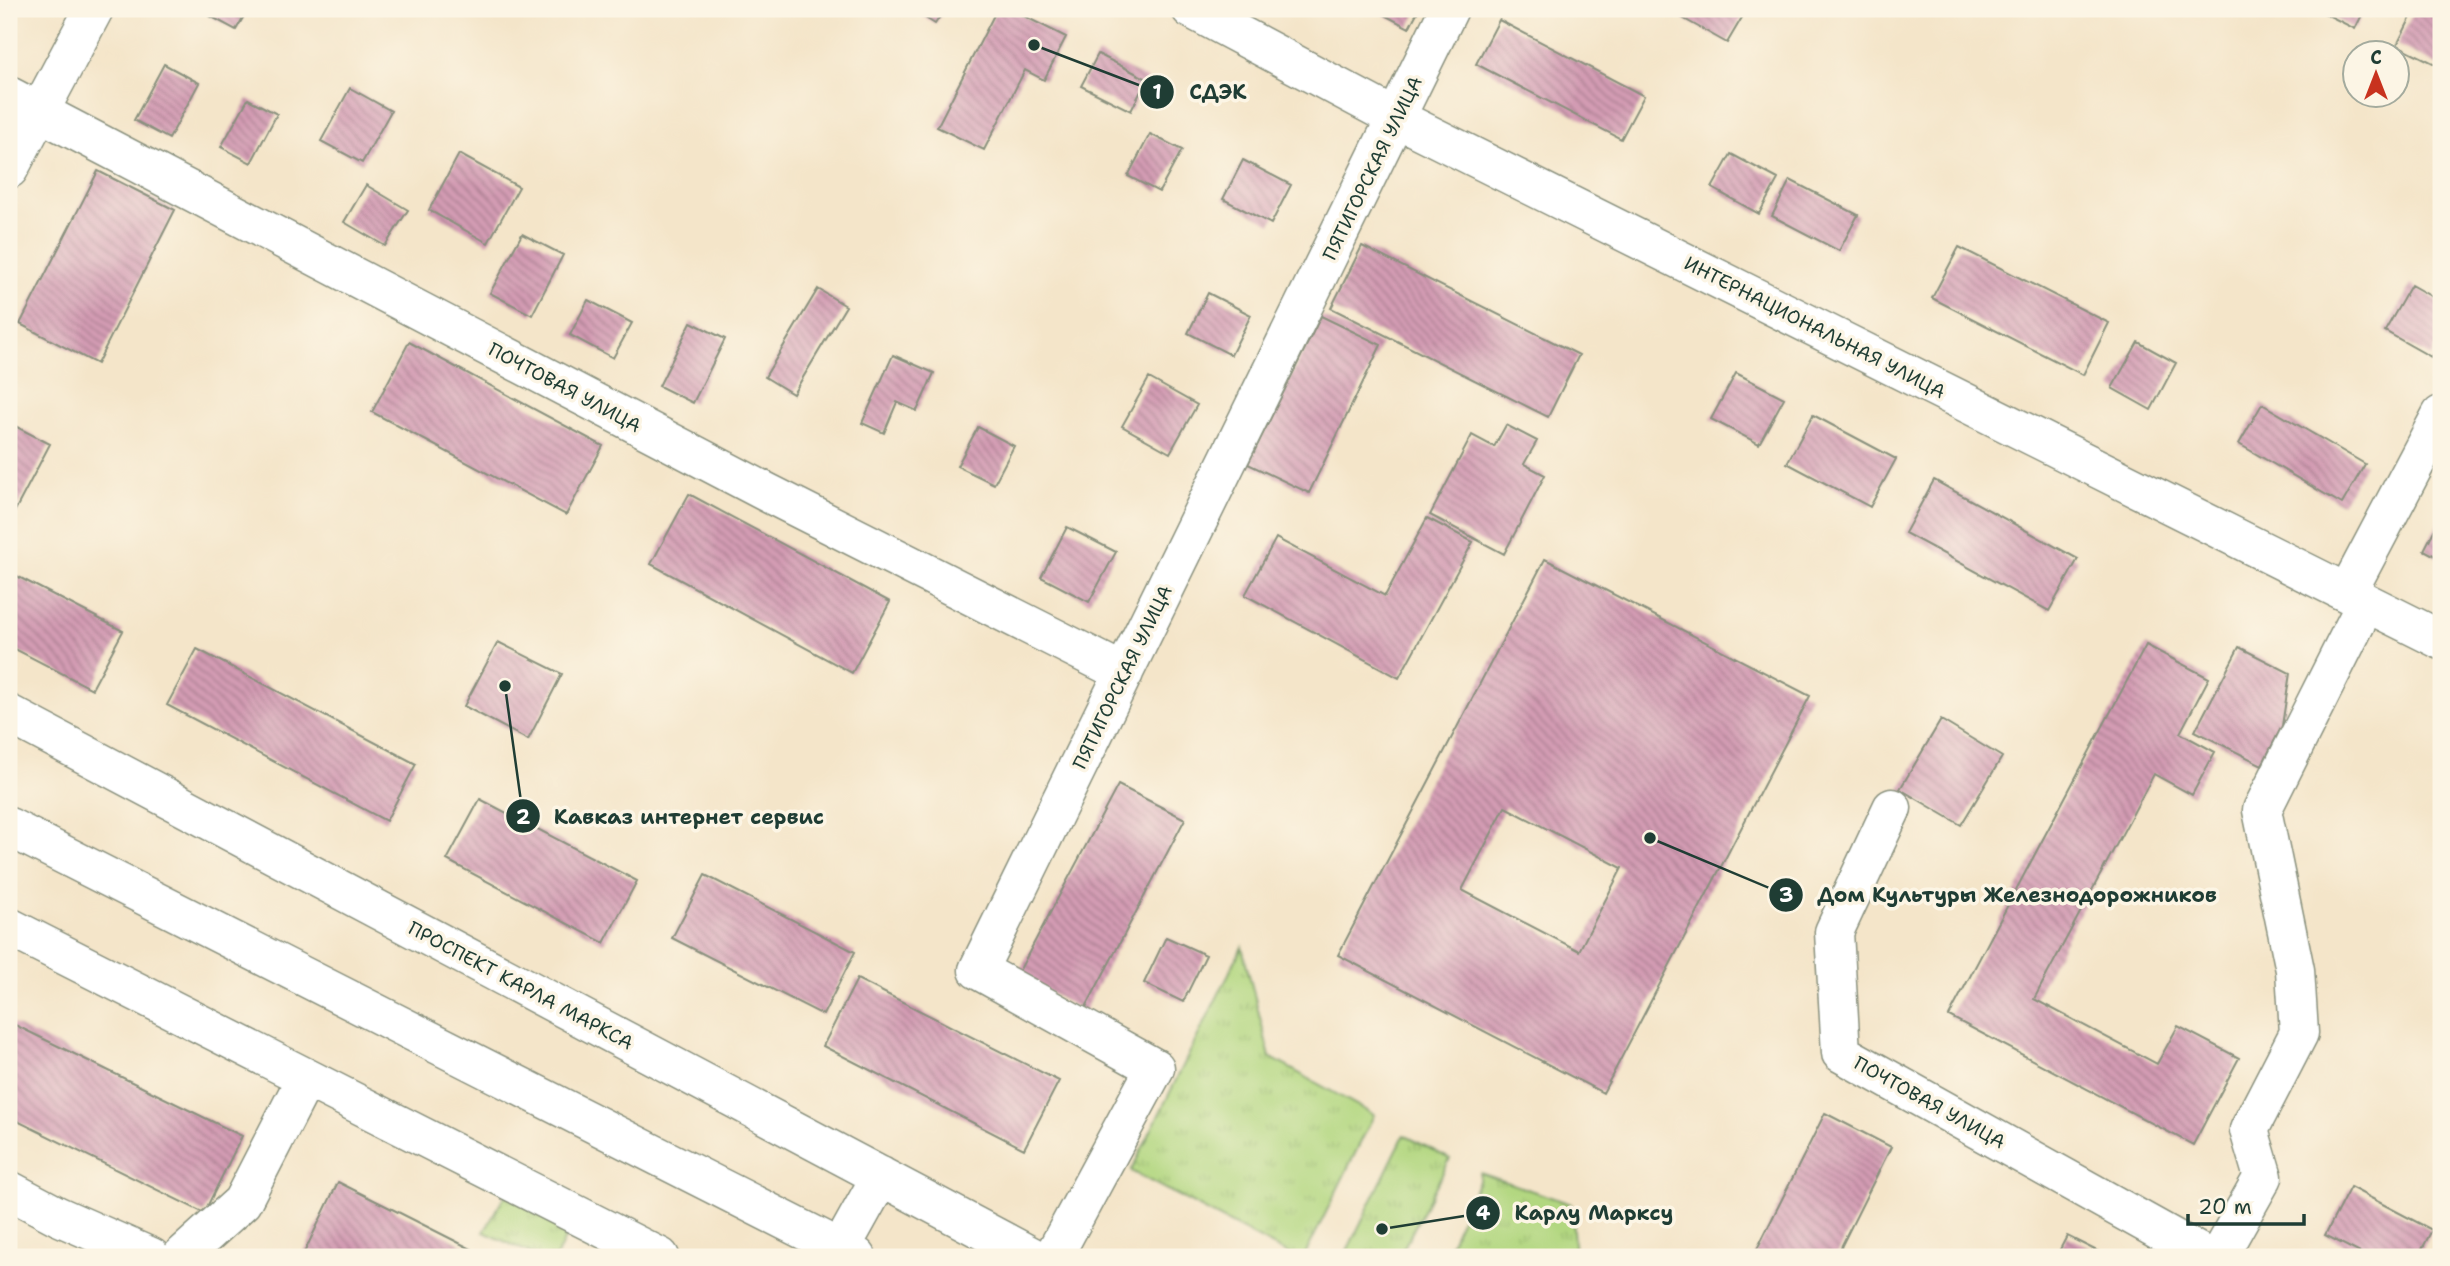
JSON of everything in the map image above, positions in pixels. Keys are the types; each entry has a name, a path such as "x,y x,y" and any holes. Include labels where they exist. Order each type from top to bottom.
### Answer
{"street":[{"path":"9,169 24,104 94,9"},
{"name":"ИНТЕРНАЦИОНАЛЬНАЯ УЛИЦА","path":"1191,9 1396,118 2441,640"},
{"name":"ПЯТИГОРСКАЯ УЛИЦА","path":"1053,1257 1155,1068 978,970 1449,9"},
{"name":"ПОЧТОВАЯ УЛИЦА","path":"24,104 766,492 1124,673"},
{"path":"2218,1257 2263,1177 2249,1130 2299,1034 2295,970 2262,810 2441,415"},
{"name":"ПРОСПЕКТ КАРЛА МАРКСА","path":"9,714 1033,1257"},
{"name":"ПОЧТОВАЯ УЛИЦА","path":"1892,808 1834,932 1841,1053 2207,1257"},
{"path":"9,827 844,1254 881,1176"},
{"path":"9,927 660,1257"},
{"path":"181,1257 242,1202 306,1078"},
{"path":"9,1190 58,1216 151,1257"}],"green space":[{"path":"1242,947 1270,1057 1374,1115 1304,1257 1294,1257 1131,1171"},
{"path":"1404,1135 1450,1159 1399,1257 1344,1257"},
{"path":"1480,1173 1571,1204 1575,1257 1444,1257 1479,1181"},
{"path":"510,1187 575,1218 556,1257 539,1257 484,1232"}],"building":[{"path":"197,9 248,9 236,30"},
{"path":"911,9 945,9 935,24"},
{"path":"997,9 1010,9 1066,37 1044,80 1025,70 984,150 937,127"},
{"path":"1373,9 1419,9 1409,28"},
{"path":"1684,9 1747,9 1727,43 1679,16"},
{"path":"2316,9 2365,9 2355,29"},
{"path":"2415,9 2441,9 2441,67 2412,52 2412,38 2400,38"},
{"path":"1499,20 1644,96 1621,139 1476,64"},
{"path":"1098,54 1147,79 1131,111 1081,86"},
{"path":"164,64 199,83 169,139 134,120"},
{"path":"350,88 391,111 362,163 321,141"},
{"path":"248,99 277,114 251,163 221,147"},
{"path":"1150,134 1182,150 1159,192 1128,176"},
{"path":"459,154 519,187 488,243 429,210"},
{"path":"1731,154 1778,179 1759,214 1712,188"},
{"path":"1243,160 1291,185 1271,224 1223,199"},
{"path":"98,171 175,210 97,364 20,324"},
{"path":"1790,180 1858,215 1839,251 1772,216"},
{"path":"366,185 408,210 385,246 344,222"},
{"path":"522,234 563,255 532,315 490,293"},
{"path":"1362,246 1579,355 1548,417 1331,308"},
{"path":"1959,247 2109,323 2083,375 1932,298"},
{"path":"2411,285 2441,302 2441,339 2431,357 2385,331"},
{"path":"818,289 846,306 793,394 765,377"},
{"path":"1208,293 1251,315 1231,355 1188,333"},
{"path":"588,300 632,323 613,358 570,335"},
{"path":"1321,316 1381,345 1309,493 1248,464"},
{"path":"691,322 725,339 693,403 659,386"},
{"path":"409,342 603,446 566,515 372,412"},
{"path":"2138,342 2176,363 2151,410 2112,388"},
{"path":"893,355 934,373 917,411 897,402 884,433 862,423"},
{"path":"1736,373 1784,398 1759,444 1711,419"},
{"path":"1149,378 1197,405 1170,453 1122,426"},
{"path":"2262,404 2365,464 2342,504 2239,444"},
{"path":"1813,415 1896,459 1870,507 1787,463"},
{"path":"9,423 50,444 9,522"},
{"path":"1506,425 1537,441 1524,464 1545,475 1504,554 1430,515 1472,435 1494,447"},
{"path":"978,427 1014,446 994,484 957,466"},
{"path":"1934,480 2078,559 2049,611 1905,533"},
{"path":"689,494 890,602 852,673 651,564"},
{"path":"2441,517 2441,559 2424,550"},
{"path":"1427,518 1473,542 1399,678 1245,595 1276,538 1385,596"},
{"path":"1067,527 1116,552 1089,602 1041,577"},
{"path":"1545,559 1810,696 1603,1093 1338,955","holes":["1505,807 1622,868 1579,951 1462,890"]},
{"path":"9,572 123,631 92,689 9,646"},
{"path":"498,642 562,674 528,740 464,706"},
{"path":"2146,645 2209,678 2180,733 2215,752 2192,795 2154,774 2034,999 2157,1064 2178,1026 2239,1058 2193,1145 1949,1016"},
{"path":"2239,647 2290,673 2282,726 2262,765 2195,731"},
{"path":"197,649 416,764 386,821 167,705"},
{"path":"1941,720 2002,757 1961,825 1900,789"},
{"path":"1118,785 1185,819 1084,1011 1017,975"},
{"path":"480,799 637,881 604,943 447,860"},
{"path":"705,875 855,952 823,1015 672,938"},
{"path":"1166,937 1206,955 1183,1002 1144,983"},
{"path":"857,979 1059,1081 1024,1149 823,1046"},
{"path":"9,1022 242,1136 204,1213 9,1117"},
{"path":"1825,1113 1891,1147 1836,1257 1753,1257"},
{"path":"338,1182 396,1211 487,1257 302,1257"},
{"path":"2350,1187 2432,1230 2418,1257 2368,1257 2325,1235"},
{"path":"2067,1236 2109,1257 2056,1257"}],"place":[{"name":"СДЭК","path":"1034,45"},
{"name":"Кавказ интернет сервис","path":"505,686"},
{"name":"Дом Культуры Железнодорожников","path":"1650,838"},
{"name":"Карлу Марксу","path":"1382,1229"}]}
